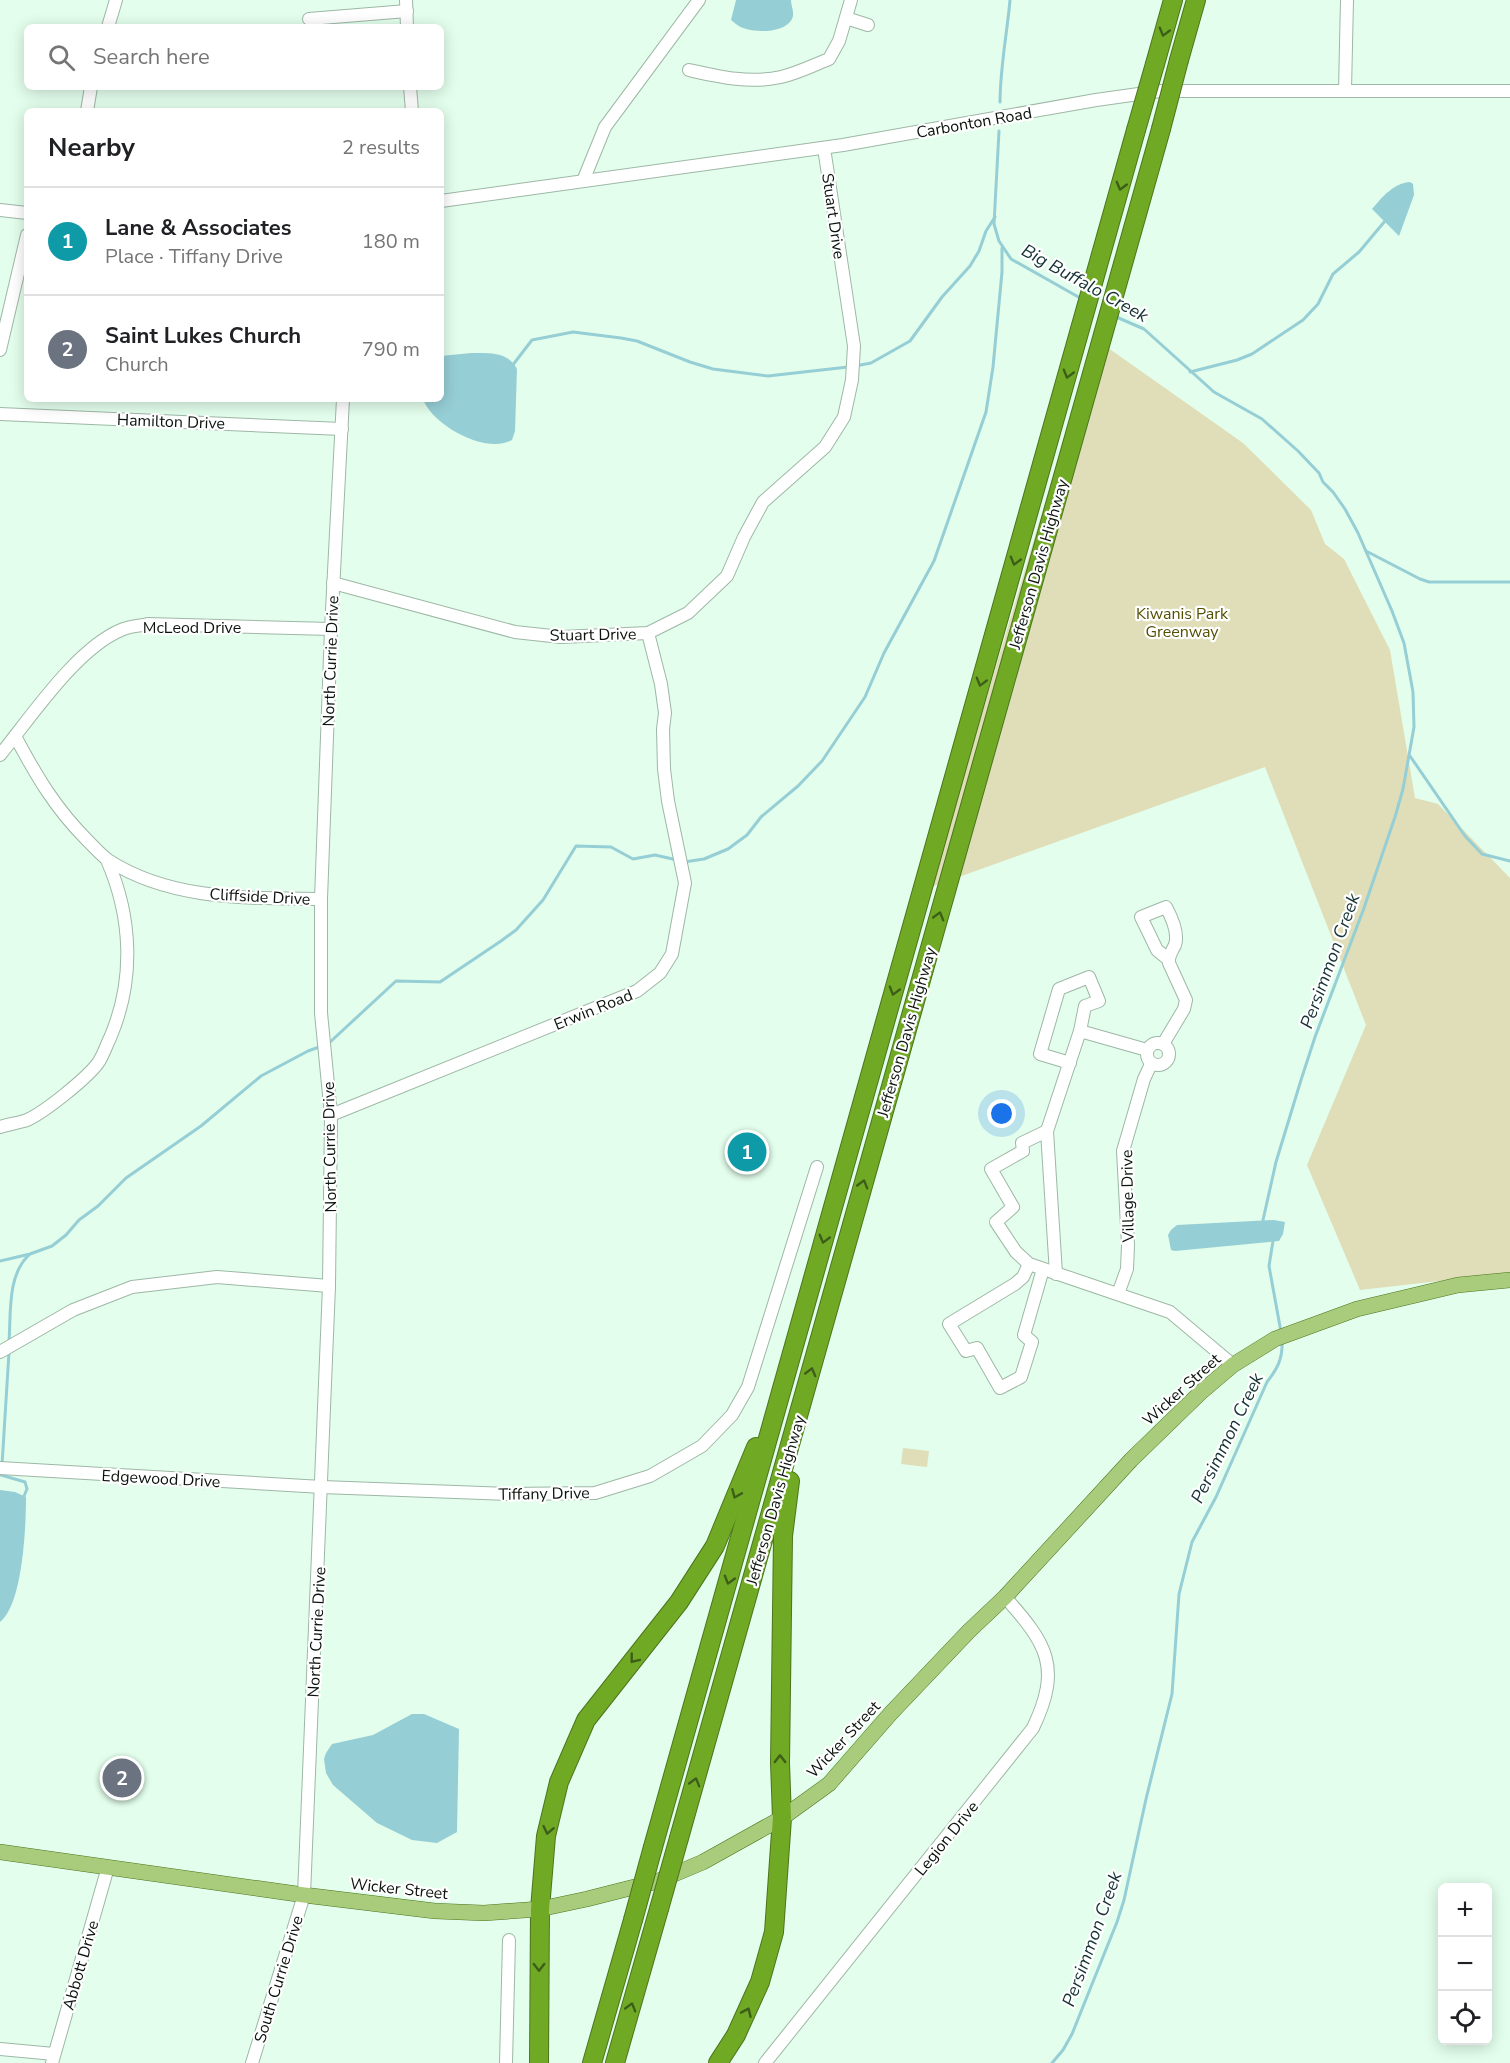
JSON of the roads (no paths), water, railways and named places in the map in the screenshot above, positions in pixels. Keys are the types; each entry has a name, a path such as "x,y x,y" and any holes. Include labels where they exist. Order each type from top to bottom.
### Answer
{"highway":[{"name":"Jefferson Davis Highway","path":"592,2063 1173,0"},
{"name":"Jefferson Davis Highway","path":"615,2063 805,1397 1196,0"},
{"path":"539,2063 540,1909 546,1836 559,1782 586,1720 679,1602 715,1546 790,1362"},
{"path":"718,2063 736,2035 760,1982 774,1932 782,1818 780,1762 783,1536 787,1498 805,1397"}],"main road":[{"name":"Wicker Street","path":"0,1852 435,1911 484,1913 540,1909 658,1881 703,1862 782,1818 829,1784 891,1713 969,1631 1005,1597 1131,1460 1200,1393 1233,1365 1275,1340 1357,1309 1458,1286 1510,1280"}],"street":[{"path":"109,24 116,0"},
{"path":"583,181 605,127 699,0"},
{"path":"689,70 724,78 754,80 782,76 830,59 839,41 851,0"},
{"path":"1345,90 1347,0"},
{"path":"309,19 406,5 407,24"},
{"path":"846,18 868,26"},
{"path":"88,108 91,90"},
{"path":"410,90 412,108"},
{"name":"Carbonton Road","path":"444,201 824,148 1096,100 1160,91 1510,91"},
{"name":"Stuart Drive","path":"333,583 515,632 561,637 648,633 688,613 726,576 763,502 825,447 844,417 852,380 854,346 824,148"},
{"path":"0,210 24,213"},
{"path":"0,350 24,248"},
{"name":"North Currie Drive","path":"304,1895 329,1286 332,1115 321,1013 321,899 333,583 343,402"},
{"name":"Hamilton Drive","path":"0,414 342,429"},
{"name":"McLeod Drive","path":"0,755 58,681 104,640 122,629 148,624 331,629"},
{"name":"Erwin Road","path":"332,1115 638,991 660,974 672,954 685,883 663,769 665,713 661,684 648,633"},
{"name":"Cliffside Drive","path":"15,736 39,780 66,819 107,860 152,881 192,891 232,897 321,899"},
{"path":"0,1127 28,1120 74,1088 99,1062 118,1018 127,980 128,946 119,887 107,860"},
{"name":"Village Drive","path":"1118,1294 1127,1269 1128,1245 1123,1150 1144,1079 1151,1064 1161,1065 1169,1058 1168,1048 1163,1044 1185,1010 1185,1000 1168,959"},
{"path":"1056,1274 1047,1131 1070,1063 1080,1031 1085,1006 1099,1001 1089,977 1059,989 1040,1054 1070,1063"},
{"path":"1080,1031 1147,1050"},
{"path":"1151,1064 1147,1059 1147,1050 1154,1043 1163,1044"},
{"path":"1047,1131 1022,1143 1023,1151 992,1169 1013,1207 996,1222 1016,1252 1029,1264 1170,1312 1233,1365"},
{"name":"Tiffany Drive","path":"322,1487 509,1494 595,1493 650,1476 702,1446 732,1415 748,1387 817,1167"},
{"path":"1029,1264 1023,1277 1015,1284 949,1324 966,1351 977,1348 1000,1388 1021,1377 1032,1342 1024,1335 1043,1269"},
{"path":"0,1352 73,1310 132,1287 217,1277 329,1286"},
{"name":"Edgewood Drive","path":"0,1468 322,1487"},
{"name":"Legion Drive","path":"766,2062 1033,1728 1049,1685 1048,1667 1036,1634 1005,1597"},
{"name":"Abbott Drive","path":"53,2059 108,1867"},
{"name":"South Currie Drive","path":"252,2063 304,1895"},
{"path":"506,2063 509,1940"},
{"path":"0,2049 53,2059"}],"water":[{"path":"736,0 791,0 793,16 788,24 777,29 749,30 731,20"},
{"path":"1410,182 1413,184 1414,195 1399,236 1372,209 1384,195 1399,185"},
{"path":"491,353 503,356 513,363 517,369 515,431 512,440 501,444 488,444 461,435 428,409 424,402 444,402 444,356"},
{"path":"1274,1220 1285,1222 1279,1241 1171,1250 1168,1235 1177,1225"},
{"path":"0,1490 15,1492 26,1497 22,1563 14,1599 8,1613 0,1622"},
{"path":"412,1714 424,1714 459,1729 457,1832 437,1843 412,1840 377,1823 333,1785 326,1773 324,1759 332,1744 373,1735"}],"waterway":[{"name":"Big Buffalo Creek","path":"1000,102 1010,0"},
{"name":"Big Buffalo Creek","path":"999,131 994,224 999,241 1011,259 1082,299"},
{"path":"855,366 871,363 910,341 942,297 970,266 995,217"},
{"path":"1190,372 1252,354 1303,320 1318,304 1333,274 1359,252 1385,221"},
{"path":"684,862 704,859 728,849 747,835 761,817 798,786 822,761 865,697 884,653 934,561 986,412 993,367 1002,272 1002,248"},
{"name":"Big Buffalo Creek","path":"1114,316 1144,329 1214,392 1262,419 1319,473 1323,482 1345,509 1358,533 1392,611 1404,643 1413,692 1414,727 1403,789 1364,908 1301,1080 1276,1162 1264,1224"},
{"path":"512,366 532,340 573,332 637,341 713,369 768,376 848,367"},
{"path":"1366,551 1429,582 1510,582"},
{"path":"1410,756 1465,836 1482,854 1510,861"},
{"path":"328,1044 396,981 440,982 516,930 543,900 576,846 611,847 633,859 655,855 677,860"},
{"path":"0,1261 52,1246 126,1178 201,1126 261,1076 322,1046"},
{"name":"Persimmon Creek","path":"1271,1238 1273,1241 1269,1266 1281,1332"},
{"path":"9,1342 10,1307 14,1284 22,1263 29,1255"},
{"name":"Persimmon Creek","path":"1052,2063 1072,2034 1124,1900 1172,1694 1179,1594 1192,1542 1216,1497 1267,1382 1279,1363 1282,1341"},
{"path":"2,1465 9,1352"},
{"path":"1,1472 1,1475 25,1482 27,1489 24,1496"}],"place":[{"name":"Lane & Associates","path":"747,1152"},
{"name":"Saint Lukes Church","path":"122,1778"}],"park label":[{"name":"Kiwanis Park Greenway","path":"1182,622"}]}
